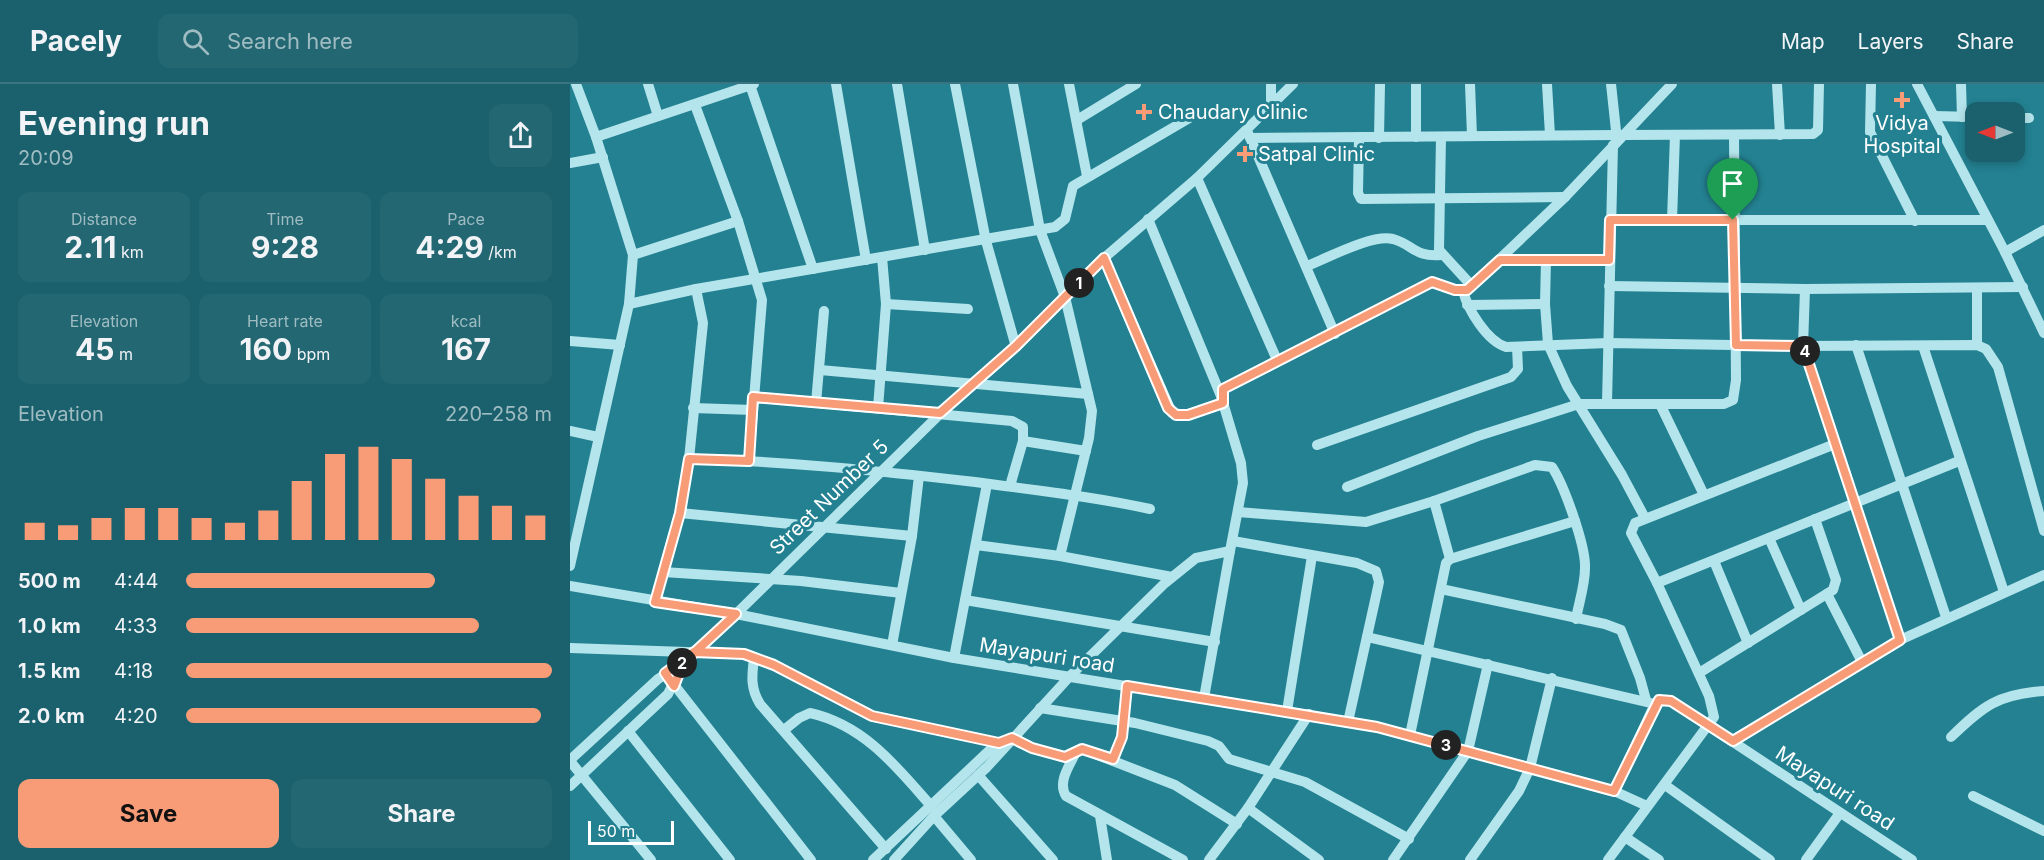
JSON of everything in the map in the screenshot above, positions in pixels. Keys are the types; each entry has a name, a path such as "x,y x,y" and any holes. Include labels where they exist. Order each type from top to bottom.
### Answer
{"street":[{"path":"570,566 573,542 629,304 633,255 603,157 576,84"},
{"path":"648,84 658,116"},
{"path":"836,84 866,260"},
{"path":"897,84 925,250"},
{"path":"955,84 986,241 1016,346"},
{"path":"1013,84 1040,230 1065,297 1088,394 1092,423 1060,556"},
{"path":"1069,84 1087,176"},
{"path":"1077,120 1136,84"},
{"path":"1271,84 1271,107"},
{"name":"Street Number 5","path":"570,760 665,673 683,663 736,614 940,413 1016,346 1104,258 1248,134 1293,84"},
{"path":"1379,138 1380,84"},
{"path":"1416,84 1416,137"},
{"path":"1470,84 1472,136"},
{"path":"1547,84 1550,135"},
{"path":"1607,403 1610,220 1617,139 1611,84"},
{"path":"1778,84 1780,135"},
{"path":"1335,334 1248,134 1359,138 1550,135 1617,139 1675,135 1734,136 1816,133 1819,84"},
{"path":"1871,84 1870,132 1915,221"},
{"path":"1917,84 2023,287 2044,333"},
{"path":"1935,116 1962,117 1961,84"},
{"path":"596,137 752,85 813,269"},
{"path":"1468,289 1565,197 1670,85"},
{"path":"570,101 582,99"},
{"path":"695,105 738,221 758,280 762,300 749,461"},
{"path":"629,304 696,289 986,241 1061,224 1065,219 1070,190 1087,176 1198,113"},
{"path":"1672,220 1675,135"},
{"path":"1347,487 1478,436 1579,404 1724,404 1733,400 1736,345 1733,220 1734,136"},
{"path":"1441,137 1438,242 1441,255 1468,289 1467,305 1498,344 1517,347 1608,343 1803,346 1977,345 1986,349 1998,366 2044,531"},
{"path":"1359,138 1359,198 1565,197"},
{"path":"570,163 603,157"},
{"path":"1197,178 1277,360"},
{"path":"1148,219 1222,400 1241,463 1243,483 1204,698"},
{"path":"1610,220 1987,220"},
{"path":"633,255 738,221"},
{"path":"2005,252 2044,230"},
{"path":"1307,266 1380,238 1396,240 1421,255 1441,255"},
{"path":"878,408 886,304 882,257"},
{"path":"1104,258 1172,413 1188,415 1222,400"},
{"path":"1500,260 1609,260"},
{"path":"1546,260 1545,304 1548,344 1579,404 1645,518"},
{"path":"1222,400 1226,386 1335,334 1432,282 1468,289"},
{"path":"1609,286 1805,289 2023,287"},
{"path":"655,602 680,513 689,459 703,323 696,289"},
{"path":"1805,289 1803,346 1900,640"},
{"path":"1977,289 1977,345"},
{"path":"886,304 968,309"},
{"path":"1467,305 1545,304"},
{"path":"816,403 824,311"},
{"path":"570,341 620,345"},
{"path":"1856,345 1946,617"},
{"path":"1923,346 2004,592"},
{"path":"1317,445 1511,377 1518,369 1517,347"},
{"path":"820,370 1088,394"},
{"path":"753,397 1012,421 1023,427 1023,441 1010,486"},
{"path":"1660,404 1704,495"},
{"path":"693,408 753,410"},
{"path":"570,430 598,437"},
{"path":"1023,441 1086,451"},
{"path":"1608,860 1714,717 1714,711 1699,673 1631,532 1635,523 1835,444"},
{"path":"689,459 749,461 919,476 1010,486 1150,509"},
{"path":"1657,583 1959,461"},
{"path":"1237,517 1366,522 1434,501 1535,465 1545,465 1551,467 1555,472 1575,521 1584,552 1585,568 1576,619"},
{"path":"892,645 912,536 919,476"},
{"path":"954,658 987,484"},
{"path":"1434,501 1450,559"},
{"path":"680,513 912,536"},
{"path":"1699,673 1833,590 1836,580 1815,519"},
{"path":"1410,735 1446,563 1450,559 1575,521"},
{"path":"1769,538 1802,610"},
{"path":"976,545 1060,556 1172,577"},
{"path":"873,860 978,775 1071,675 1172,577 1196,558 1232,546 1357,563 1376,571 1378,582 1348,722"},
{"path":"1287,711 1312,556"},
{"path":"1714,561 1748,643"},
{"path":"663,572 771,579 901,593"},
{"path":"1733,741 1900,640 1946,617 2044,575"},
{"name":"Mayapuri road","path":"570,586 736,614 954,658 1309,714 1410,735 1614,791 1647,806"},
{"path":"1441,589 1621,630 1651,702 1614,791"},
{"path":"1827,594 1862,662"},
{"path":"965,600 1215,642"},
{"name":"Mayapuri road","path":"1366,637 1651,702 1671,701 1912,860"},
{"path":"570,648 726,652 754,658 872,716 999,743"},
{"path":"754,658 751,678 754,695 886,849"},
{"path":"570,786 674,686 683,663"},
{"path":"1393,860 1468,751 1488,664"},
{"path":"665,673 811,860"},
{"path":"1470,860 1507,811 1530,768 1551,678"},
{"path":"1113,759 1120,746 1127,686"},
{"path":"1951,737 1988,704 2019,693 2044,691"},
{"path":"1040,708 1124,721 1208,741 1219,746 1229,759 1305,782 1409,838"},
{"path":"784,730 799,718 810,713 861,735 880,748 971,860"},
{"path":"1210,860 1248,808 1309,714"},
{"path":"628,731 730,860"},
{"path":"894,860 933,811 999,743 1012,738 1051,755 1065,757 1076,752 1090,750 1175,785 1237,824"},
{"path":"1076,752 1063,780 1063,793 1069,799 1183,860"},
{"path":"570,760 651,860"},
{"path":"978,775 1053,860"},
{"path":"1665,785 1770,860"},
{"path":"1973,796 2044,831"},
{"path":"1248,808 1319,860"},
{"path":"1806,860 1840,813"},
{"path":"1100,816 1107,860"},
{"path":"1626,837 1659,860"}],"place":[{"name":"Vidya Hospital","path":"1902,100"},
{"name":"Chaudary Clinic","path":"1144,112"},
{"name":"Satpal Clinic","path":"1245,154"}],"route":[{"path":"1733,220 1610,220 1609,260 1500,260 1467,290 1455,290 1439,282 1432,282 1335,334 1239,378 1221,392 1223,403 1183,416 1172,413 1168,408 1104,258 1016,346 940,413 753,397 749,461 689,459 680,513 655,602 736,614 694,652 683,663 674,686 665,673 683,663 694,652 744,654 774,665 872,716 999,743 1012,738 1051,755 1065,757 1082,749 1113,759 1117,754 1122,737 1127,686 1377,727 1614,791 1659,700 1671,701 1733,741 1900,640 1803,346 1736,345 1733,220"}]}
